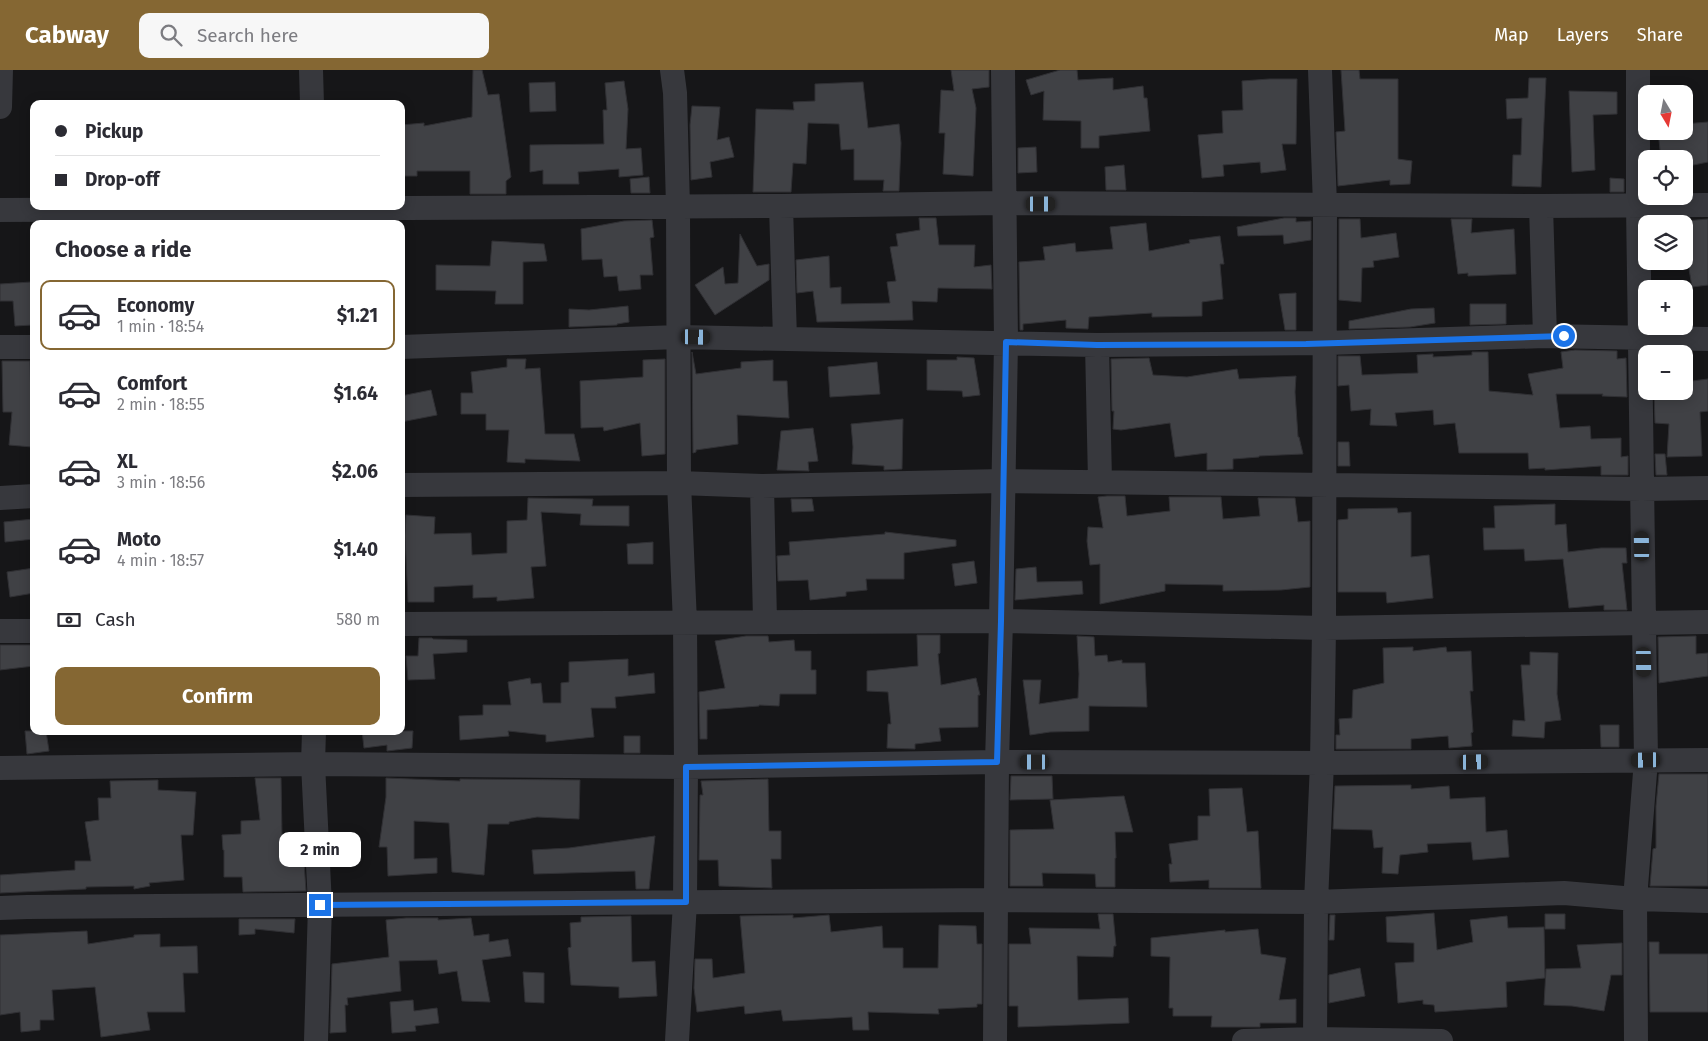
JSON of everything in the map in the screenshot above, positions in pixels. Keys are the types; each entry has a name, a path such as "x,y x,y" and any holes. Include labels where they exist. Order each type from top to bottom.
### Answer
{"street":[{"path":"0,107 1,70"},
{"path":"311,70 312,100"},
{"path":"672,70 675,93 678,207 679,482 685,623 686,767 686,902 677,1041"},
{"path":"995,1041 997,762 1006,342 1002,70"},
{"path":"1315,1039 1316,902 1322,763 1326,343 1320,70"},
{"path":"1638,70 1638,150"},
{"path":"0,210 316,213 1003,203 1708,206"},
{"path":"1636,1041 1635,899 1646,760 1638,205"},
{"path":"781,206 785,339"},
{"path":"1541,206 1544,336"},
{"path":"405,347 678,337 1097,345 1326,343 1544,336 1640,336 1708,339"},
{"path":"1097,345 1100,481"},
{"path":"0,347 30,347"},
{"path":"405,484 679,482 762,486 1100,481 1642,490 1708,488"},
{"path":"762,486 765,621"},
{"path":"0,498 30,496"},
{"path":"405,624 1001,621 1324,628 1708,622"},
{"path":"0,632 30,631"},
{"path":"314,735 313,764 320,905 316,1041"},
{"path":"0,768 313,764 686,767 997,762 1322,763 1708,760"},
{"path":"0,908 995,900 1316,902 1564,892 1635,899 1708,901"},
{"path":"1244,1041 1315,1039 1441,1041"}],"building":[{"path":"473,70 482,70 488,95 499,94 511,177 506,181 506,194 470,194 470,171 417,171 417,176 405,176 405,125 424,123 424,126 472,117"},
{"path":"951,70 989,70 989,87 972,89 976,108 973,176 943,174 945,133 939,133 941,90 954,91"},
{"path":"1060,70 1077,70 1078,80 1113,78 1113,90 1143,86 1144,98 1147,98 1150,131 1099,136 1099,148 1081,148 1081,121 1043,120 1044,91 1031,95 1026,80"},
{"path":"1341,70 1359,70 1360,79 1398,79 1398,159 1412,161 1410,184 1390,185 1390,180 1338,186 1336,132 1345,131"},
{"path":"1529,78 1546,78 1541,187 1512,186 1513,155 1521,155 1522,118 1507,119 1506,99 1528,98"},
{"path":"1297,79 1296,144 1282,144 1286,170 1261,173 1260,162 1223,165 1224,176 1202,178 1198,135 1223,133 1222,111 1243,110 1242,81"},
{"path":"624,81 628,109 626,149 641,148 643,175 619,177 619,169 578,172 579,184 543,184 543,170 530,172 530,145 604,144 603,110 607,110 605,83"},
{"path":"555,82 556,111 530,112 529,83"},
{"path":"863,82 868,128 899,124 901,143 899,191 883,191 884,180 854,180 854,149 841,150 839,124 808,123 806,164 793,163 791,192 753,192 756,109 794,110 793,102 815,101 815,84"},
{"path":"1569,91 1617,92 1617,114 1593,115 1595,170 1572,172"},
{"path":"692,106 720,107 717,140 729,137 734,157 710,162 712,177 691,180 690,125"},
{"path":"1708,122 1708,162 1693,165 1693,150 1660,150 1659,140 1693,140 1693,123"},
{"path":"1036,147 1037,172 1018,173 1018,148"},
{"path":"1124,165 1126,190 1106,190 1105,167"},
{"path":"649,177 650,193 631,193 630,179"},
{"path":"1610,178 1624,179 1624,192 1610,192"},
{"path":"919,218 936,218 939,245 975,245 974,267 991,265 992,289 938,288 937,302 912,301 913,320 817,322 813,291 797,293 796,260 829,256 830,288 841,287 841,304 890,303 887,282 896,281 890,247 898,246 896,234 920,230"},
{"path":"1284,218 1296,218 1296,222 1311,221 1311,240 1284,244 1283,235 1238,236 1237,227"},
{"path":"1339,219 1360,219 1361,238 1396,233 1399,257 1373,261 1374,267 1362,268 1361,302 1339,300"},
{"path":"1451,219 1472,219 1471,233 1514,229 1516,274 1468,276 1468,273 1458,274"},
{"path":"1708,219 1708,285 1693,287 1693,280 1691,280 1689,270 1693,270 1693,220"},
{"path":"652,220 654,237 650,238 653,275 640,275 641,289 619,291 617,276 604,277 602,259 582,260 581,229 624,221"},
{"path":"1146,223 1149,251 1190,243 1189,240 1220,236 1224,264 1220,264 1223,299 1202,302 1202,316 1152,317 1152,313 1089,317 1088,329 1066,328 1066,320 1023,324 1023,330 1020,330 1019,262 1045,260 1043,247 1075,243 1076,252 1113,249 1110,227"},
{"path":"740,234 757,266 769,264 769,280 715,315 695,285 723,267 725,284 738,283"},
{"path":"492,241 544,244 547,261 523,262 523,304 495,304 496,291 436,290 436,265 490,266"},
{"path":"30,282 30,325 15,326 13,301 0,301 0,284"},
{"path":"1296,293 1296,330 1285,330 1279,294"},
{"path":"1470,304 1506,304 1506,324 1470,325"},
{"path":"628,306 629,322 617,325 569,327 569,309 589,310"},
{"path":"1434,308 1435,323 1410,327 1349,329 1349,321 1411,309"},
{"path":"1575,350 1617,351 1617,359 1626,358 1627,397 1602,396 1603,394 1556,394 1560,428 1590,426 1591,439 1621,438 1621,457 1628,456 1628,475 1601,475 1601,466 1545,470 1545,468 1529,469 1528,453 1459,453 1455,423 1434,425 1433,410 1395,413 1397,426 1370,425 1371,409 1351,411 1349,385 1338,386 1338,356 1360,356 1362,375 1418,373 1417,355 1433,354 1433,357 1472,355 1472,352 1488,352 1489,391 1533,395 1528,374 1563,368 1561,352"},
{"path":"692,352 696,374 741,368 741,362 773,360 773,381 787,381 789,418 737,415 738,444 696,450 693,453"},
{"path":"957,357 974,358 980,395 963,397 962,391 927,390 927,360 957,360"},
{"path":"1149,358 1153,375 1187,377 1237,369 1239,379 1296,376 1295,392 1298,437 1303,454 1233,459 1233,469 1207,470 1207,453 1175,457 1170,423 1121,430 1113,429 1114,411 1112,411 1111,359"},
{"path":"507,359 526,359 525,369 540,368 545,434 574,434 580,461 525,459 525,463 507,462 509,430 486,430 486,414 461,414 461,393 473,393 471,372 507,367"},
{"path":"665,359 665,454 642,456 640,423 604,431 603,427 581,428 580,381 643,377 643,360"},
{"path":"2,361 30,361 30,447 9,445 12,412 3,412"},
{"path":"877,362 880,394 830,397 828,367"},
{"path":"1708,379 1708,411 1700,412 1702,456 1667,457 1669,424 1655,423 1654,400 1693,400 1693,381"},
{"path":"431,390 437,415 405,421 405,395"},
{"path":"903,419 902,469 884,470 884,466 852,464 851,424"},
{"path":"813,428 818,461 808,462 809,471 777,470 781,431"},
{"path":"1338,442 1349,442 1350,466 1338,466"},
{"path":"1655,454 1665,454 1667,475 1656,475"},
{"path":"1125,496 1127,516 1170,511 1169,497 1221,497 1223,519 1260,516 1258,498 1295,498 1298,522 1310,521 1310,587 1281,590 1223,591 1223,585 1165,584 1165,591 1100,604 1100,564 1090,565 1087,541 1088,527 1103,528 1098,497"},
{"path":"528,498 593,499 592,506 629,506 629,526 580,525 581,514 541,512 546,566 531,567 534,598 497,601 497,597 473,598 473,585 434,587 434,602 408,602 406,515 435,517 434,534 471,533 472,555 507,553 507,521 527,520"},
{"path":"791,499 812,499 814,511 792,512"},
{"path":"1555,504 1555,525 1566,524 1568,552 1601,548 1626,548 1627,563 1622,563 1627,610 1604,610 1604,605 1569,608 1563,559 1525,561 1524,549 1484,550 1483,528 1495,528 1494,506"},
{"path":"1397,508 1398,513 1411,512 1411,557 1429,555 1433,598 1387,603 1386,592 1338,592 1338,520 1348,519 1348,509"},
{"path":"30,519 30,539 5,542 4,522"},
{"path":"885,532 956,540 956,546 904,553 904,579 866,579 867,590 846,592 846,596 810,600 808,580 778,581 777,556 790,555 789,542 885,534"},
{"path":"653,542 653,564 628,564 627,544"},
{"path":"974,561 977,583 955,586 952,564"},
{"path":"1036,567 1037,582 1082,581 1083,594 1015,600 1016,569"},
{"path":"30,569 30,594 10,597 7,572"},
{"path":"917,635 940,635 940,653 938,654 941,685 976,678 980,695 978,695 978,727 939,728 941,741 915,744 915,749 887,748 888,724 891,724 888,692 867,691 867,671 918,666"},
{"path":"746,636 768,636 769,642 794,640 795,651 811,651 811,670 816,670 816,694 780,694 779,706 759,705 707,710 707,739 700,739 699,692 725,688 715,641"},
{"path":"1077,636 1094,637 1095,656 1107,655 1108,662 1122,660 1122,663 1145,663 1147,707 1089,706 1089,731 1050,732 1030,735 1023,680 1041,680 1039,704 1078,698"},
{"path":"1696,636 1696,654 1708,653 1708,676 1659,683 1658,637"},
{"path":"419,638 467,640 467,652 433,654 435,679 408,680 406,656 418,656"},
{"path":"0,645 30,645 30,666 0,670"},
{"path":"1413,647 1413,651 1446,647 1447,652 1471,651 1473,691 1470,691 1473,732 1471,733 1472,746 1449,748 1448,736 1411,739 1411,749 1336,749 1336,735 1340,735 1339,719 1352,718 1353,690 1384,683 1383,648"},
{"path":"1530,652 1558,653 1557,694 1561,720 1545,722 1544,738 1512,736 1513,720 1525,721 1521,665 1530,665"},
{"path":"628,659 628,676 654,673 655,693 615,697 616,708 591,708 594,737 546,742 546,735 508,731 509,736 460,740 459,716 483,715 483,705 511,705 508,682 530,678 531,684 541,683 543,703 561,703 561,683 569,682 569,662"},
{"path":"1600,725 1619,725 1619,747 1601,747"},
{"path":"25,731 30,731 30,735 47,735 49,751 27,754"},
{"path":"405,731 413,731 412,748 387,751 387,745 364,748 362,735 405,735"},
{"path":"624,736 640,736 640,753 624,753"},
{"path":"1659,774 1708,774 1708,886 1650,886 1653,849 1656,848 1656,806"},
{"path":"1011,776 1052,776 1053,799 1010,800"},
{"path":"255,778 281,778 282,836 285,865 304,862 306,891 243,892 242,877 224,877 222,835 241,834 241,821 260,820"},
{"path":"386,778 460,781 460,779 580,780 579,819 537,817 509,822 509,824 488,824 484,875 452,872 449,823 414,821 414,859 437,858 437,873 388,876 387,847 379,847 386,797"},
{"path":"768,779 769,831 781,831 781,859 771,859 772,888 719,886 718,860 699,860 700,795 703,795 701,781"},
{"path":"158,780 158,790 196,792 193,835 181,835 184,880 149,883 150,886 134,889 134,886 86,887 86,889 0,893 0,875 75,870 75,861 91,861 85,822 99,820 98,798 111,798 110,781"},
{"path":"1411,785 1411,789 1449,786 1450,799 1485,797 1486,832 1507,830 1509,857 1473,860 1471,842 1427,844 1428,852 1400,855 1398,874 1382,873 1383,847 1374,848 1372,830 1333,829 1335,786"},
{"path":"1242,788 1247,832 1258,831 1261,888 1209,888 1209,880 1170,882 1169,864 1172,864 1169,844 1198,840 1198,816 1210,816 1209,789"},
{"path":"1124,796 1133,832 1115,832 1115,887 1096,887 1095,874 1042,873 1043,886 1010,886 1010,830 1054,829 1050,800"},
{"path":"655,836 649,889 636,889 635,871 534,874 532,850 569,848"},
{"path":"1434,913 1437,950 1473,942 1470,920 1507,916 1508,928 1544,927 1545,978 1506,982 1507,1007 1435,1012 1434,1005 1423,1004 1423,1000 1398,1003 1395,963 1414,962 1414,943 1387,942 1386,917"},
{"path":"1098,914 1113,914 1116,946 1114,946 1113,957 1077,956 1078,1000 1128,998 1129,1023 1018,1027 1018,1006 1009,1006 1009,944 1031,944 1029,928 1100,929"},
{"path":"1545,914 1565,914 1565,929 1545,929"},
{"path":"793,915 793,918 829,915 831,932 882,926 883,948 903,948 903,968 938,968 939,925 976,926 977,944 982,944 982,1004 977,1004 977,1007 938,1009 939,1014 868,1012 869,1030 853,1030 852,1017 783,1021 781,1010 745,1014 744,1006 697,1012 694,988 695,959 712,959 713,978 745,973 740,916"},
{"path":"1330,915 1335,915 1334,940 1329,940"},
{"path":"631,916 632,962 655,961 657,996 619,998 619,987 571,985 568,948 571,947 570,923 581,922 581,917"},
{"path":"438,918 438,920 471,918 474,936 489,934 489,942 508,939 511,956 482,960 490,1002 462,1001 457,971 439,974 437,960 399,961 401,991 347,998 348,1005 345,1005 346,1032 330,1033 332,964 389,957 386,920"},
{"path":"239,919 295,919 294,933 255,929 255,934 239,935"},
{"path":"1258,929 1261,954 1286,958 1279,1000 1296,999 1296,1023 1260,1023 1260,1027 1211,1027 1212,1016 1173,1016 1173,1008 1169,1008 1170,957 1151,956 1151,938 1225,930 1225,932"},
{"path":"87,931 88,944 134,937 134,935 160,934 160,947 197,946 198,973 183,973 185,1012 147,1012 150,1030 101,1037 95,987 52,990 54,1020 40,1020 40,1030 21,1032 20,1012 0,1015 0,935"},
{"path":"1649,942 1659,942 1659,954 1708,954 1708,1012 1650,1012"},
{"path":"1622,943 1622,975 1611,975 1604,1011 1572,1006 1544,1005 1546,969 1581,968 1577,945"},
{"path":"1360,968 1365,996 1329,1003 1329,975"},
{"path":"523,972 544,973 544,1003 525,1002"},
{"path":"413,1000 414,1011 437,1008 439,1023 415,1026 416,1031 392,1033 390,1002"}],"route":[{"path":"320,905 686,902 686,767 997,762 1006,342 1097,345 1306,344 1564,336"}]}
